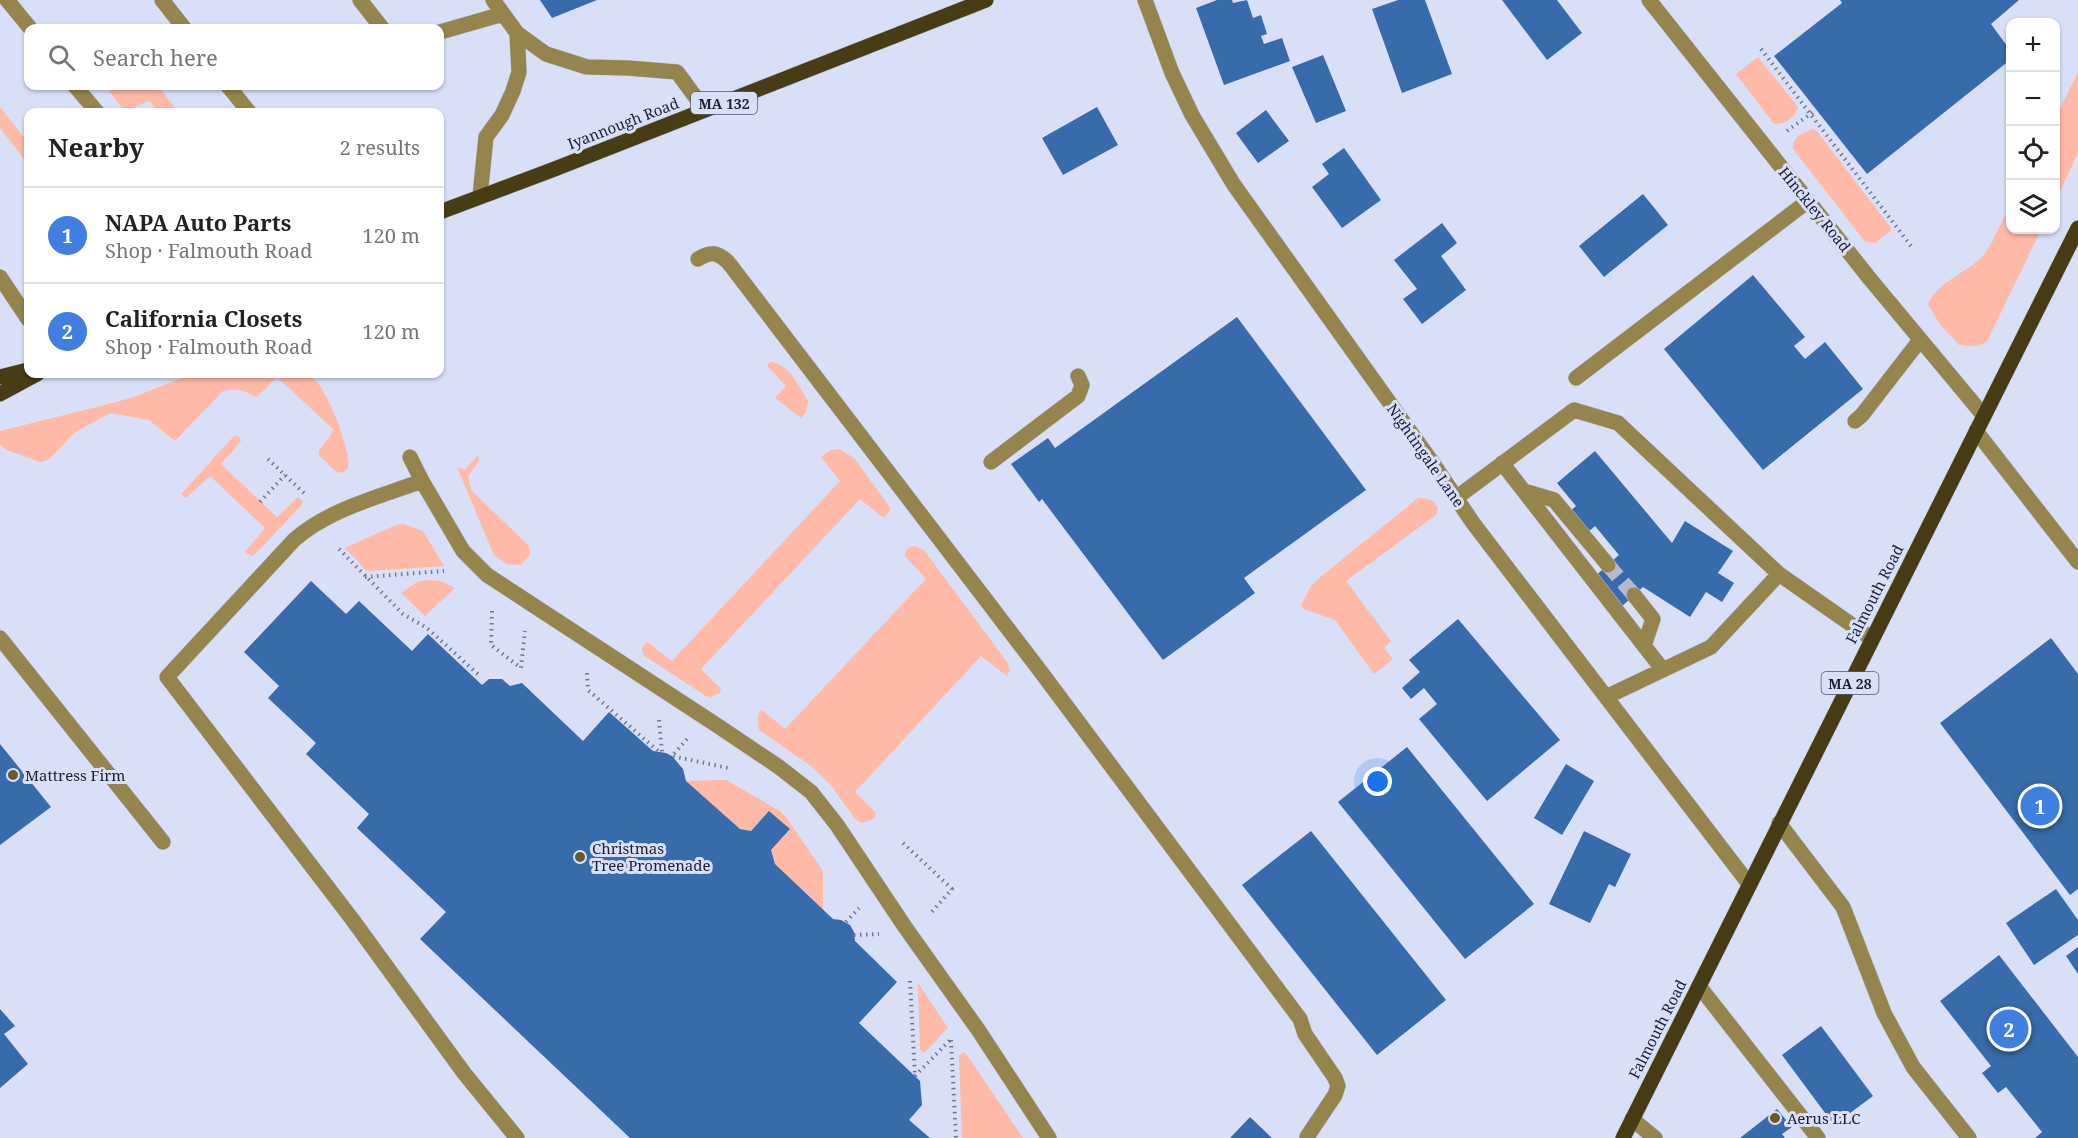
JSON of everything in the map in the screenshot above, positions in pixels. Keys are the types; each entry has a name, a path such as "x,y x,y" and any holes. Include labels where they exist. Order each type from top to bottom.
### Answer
{"main road":[{"name":"Iyannough Road","path":"444,210 986,0"},
{"name":"Falmouth Road","path":"1623,1138 2078,228"},
{"path":"0,377 24,371"},
{"path":"0,394 30,378"}],"street":[{"path":"8,0 27,24"},
{"path":"162,0 181,24"},
{"path":"360,0 379,24"},
{"path":"493,0 517,33 546,54 587,67 677,72 705,110"},
{"name":"Nightingale Lane","path":"1145,0 1172,73 1192,115 1234,185 1473,523 1749,884"},
{"name":"Hinckley Road","path":"1649,0 1808,201 1984,416"},
{"path":"444,31 503,14"},
{"path":"480,196 486,137 502,115 519,72 517,33"},
{"path":"78,90 94,108"},
{"path":"231,90 246,108"},
{"path":"1576,378 1808,201"},
{"path":"698,259 709,253 720,254 728,262 1041,672 1300,1019 1305,1034 1338,1086 1335,1095 1307,1137"},
{"path":"0,277 24,314"},
{"path":"1855,421 1920,340"},
{"path":"991,462 1078,396 1082,385 1078,376"},
{"path":"1456,498 1574,410 1618,423 1779,573 1872,639"},
{"path":"1976,431 2078,562"},
{"path":"410,457 463,551 488,575 718,726 779,767 811,792 837,825 905,927 979,1031 1049,1138"},
{"path":"1502,463 1663,670"},
{"path":"422,481 365,502 322,520 307,529 294,540 167,677 352,919 464,1074 517,1138"},
{"path":"1524,491 1554,500 1608,565"},
{"path":"1606,697 1711,646 1779,573"},
{"path":"1634,595 1653,618 1644,646"},
{"path":"0,638 163,842"},
{"path":"1779,823 1843,907 1884,1013 1913,1067 1970,1138"},
{"path":"1699,986 1818,1138"},
{"path":"1632,1119 1655,1138"}],"path":[{"path":"1761,49 1911,246"},
{"path":"1765,147 1816,110"},
{"path":"268,459 307,496"},
{"path":"260,501 285,475"},
{"path":"339,549 403,614 427,628 480,676"},
{"path":"365,577 444,571"},
{"path":"492,610 491,645 521,668 525,631"},
{"path":"587,673 588,690 660,752 659,713"},
{"path":"672,756 728,768"},
{"path":"903,843 952,889 925,919"},
{"path":"854,935 885,933"},
{"path":"910,976 915,1076 951,1039 956,1138"}],"shaded area":[{"path":"1758,57 1798,107 1795,114 1785,122 1774,124 1736,74"},
{"path":"2078,72 2078,153 2060,191 2060,126 2060,109"},
{"path":"108,90 161,90 175,108 155,108 149,101 132,108 123,108"},
{"path":"0,107 24,138 24,159 0,128"},
{"path":"1812,129 1816,130 1891,228 1891,231 1875,243 1866,242 1863,239 1793,149 1793,143 1798,136"},
{"path":"2006,214 2006,234 2039,234 1987,341 1977,346 1959,345 1939,323 1928,304 1939,289 1972,266 1986,252"},
{"path":"770,362 782,366 787,371 808,401 806,412 801,418 775,398 786,386 767,365"},
{"path":"183,378 276,378 257,397 244,391 223,391 175,441 149,420 110,413 74,433 48,460 40,462 7,450 0,445 0,431 131,398"},
{"path":"278,378 312,378 321,387 335,415 347,451 348,468 342,473 335,471 319,455 319,451 334,430"},
{"path":"234,436 239,437 241,441 221,464 277,517 298,497 303,501 301,506 251,556 245,552 265,528 210,476 186,498 181,494"},
{"path":"840,449 855,459 890,510 885,517 881,516 860,499 701,669 721,689 720,693 711,697 706,696 643,655 642,648 647,642 672,661 840,481 821,457 831,450"},
{"path":"478,455 479,461 468,476 471,490 529,546 530,555 521,565 507,564 494,555 457,467 465,470"},
{"path":"1418,498 1432,501 1438,508 1436,515 1346,581 1391,641 1384,648 1393,659 1374,674 1335,620 1304,609 1301,605 1311,586 1318,579"},
{"path":"404,524 423,531 444,566 367,571 345,548 396,525"},
{"path":"915,546 924,550 1007,662 1010,670 1007,676 981,656 855,792 876,813 874,819 862,823 856,820 830,784 811,766 759,730 758,717 762,710 785,729 926,579 905,556 908,549"},
{"path":"441,581 455,588 425,616 401,593 417,582"},
{"path":"726,780 780,811 788,820 823,871 823,910 775,864 771,850 790,829 769,811 751,831 740,829 686,781"},
{"path":"918,983 948,1028 924,1053 920,1050"},
{"path":"964,1052 1023,1138 962,1138 959,1056"}],"building":[{"path":"540,0 597,0 552,18"},
{"path":"1217,0 1232,0 1233,3 1247,0 1253,18 1261,15 1267,34 1261,36 1264,44 1282,38 1290,61 1224,85 1196,8"},
{"path":"1398,0 1425,0 1452,74 1402,93 1372,9"},
{"path":"1502,0 1557,0 1582,33 1547,60"},
{"path":"1840,0 2019,0 1991,24 2006,45 2006,63 1867,174 1774,56 1842,3"},
{"path":"1323,55 1346,111 1316,123 1292,67"},
{"path":"1097,107 1118,145 1063,175 1042,138"},
{"path":"1266,110 1289,141 1258,163 1236,133"},
{"path":"1344,148 1381,200 1342,228 1312,187 1329,174 1322,164"},
{"path":"1643,194 1668,225 1604,277 1579,246"},
{"path":"1442,223 1457,243 1441,256 1466,290 1422,324 1403,299 1417,289 1394,260"},
{"path":"1753,275 1805,337 1794,346 1805,359 1825,342 1863,389 1763,470 1664,349"},
{"path":"1237,317 1366,490 1244,578 1255,593 1163,660 1042,499 1039,502 1011,464 1048,438 1055,448"},
{"path":"1595,451 1672,543 1685,521 1733,551 1718,573 1734,583 1722,602 1706,592 1690,617 1643,587 1619,609 1593,578 1619,555 1595,526 1587,533 1569,512 1576,506 1557,483"},
{"name":"Christmas Tree Promenade","path":"311,581 346,614 359,601 412,651 428,634 482,685 489,679 502,679 510,686 522,683 583,741 609,712 653,751 672,756 683,769 686,781 740,829 751,831 769,811 790,829 771,850 775,864 833,919 850,925 855,941 897,982 859,1023 920,1081 922,1105 909,1120 930,1138 630,1138 420,939 446,912 357,828 369,814 306,754 316,743 268,698 279,686 244,652"},
{"path":"1458,619 1560,740 1487,801 1419,719 1437,704 1424,688 1411,699 1402,688 1420,672 1409,660"},
{"path":"2051,638 2078,674 2078,889 2070,895 1940,723"},
{"name":"Mattress Firm","path":"0,744 51,807 0,845"},
{"path":"1407,747 1534,904 1465,959 1338,802"},
{"path":"1566,764 1594,781 1562,835 1534,818"},
{"path":"1311,831 1446,1000 1377,1055 1242,885"},
{"path":"1584,831 1631,854 1615,887 1609,884 1590,923 1549,904"},
{"path":"2056,889 2078,920 2078,935 2034,965 2006,923"},
{"path":"2078,947 2078,974 2066,956"},
{"path":"1999,955 2078,1057 2078,1138 2035,1138 2042,1132 2006,1087 1998,1093 1982,1073 1991,1066 1940,1001"},
{"path":"0,1009 15,1026 4,1034 28,1064 0,1088"},
{"path":"1821,1026 1873,1096 1834,1125 1782,1055"},
{"name":"Aerus LLC","path":"1777,1109 1792,1127 1782,1134 1785,1138 1740,1138"},
{"path":"1250,1117 1272,1138 1230,1138"}],"tunnel":[{"path":"1608,565 1634,595"}],"place":[{"name":"Mattress Firm","path":"13,775"},
{"name":"NAPA Auto Parts","path":"2040,806"},
{"name":"Christmas Tree Promenade","path":"580,857"},
{"name":"California Closets","path":"2009,1029"},
{"name":"Aerus LLC","path":"1775,1118"}]}
